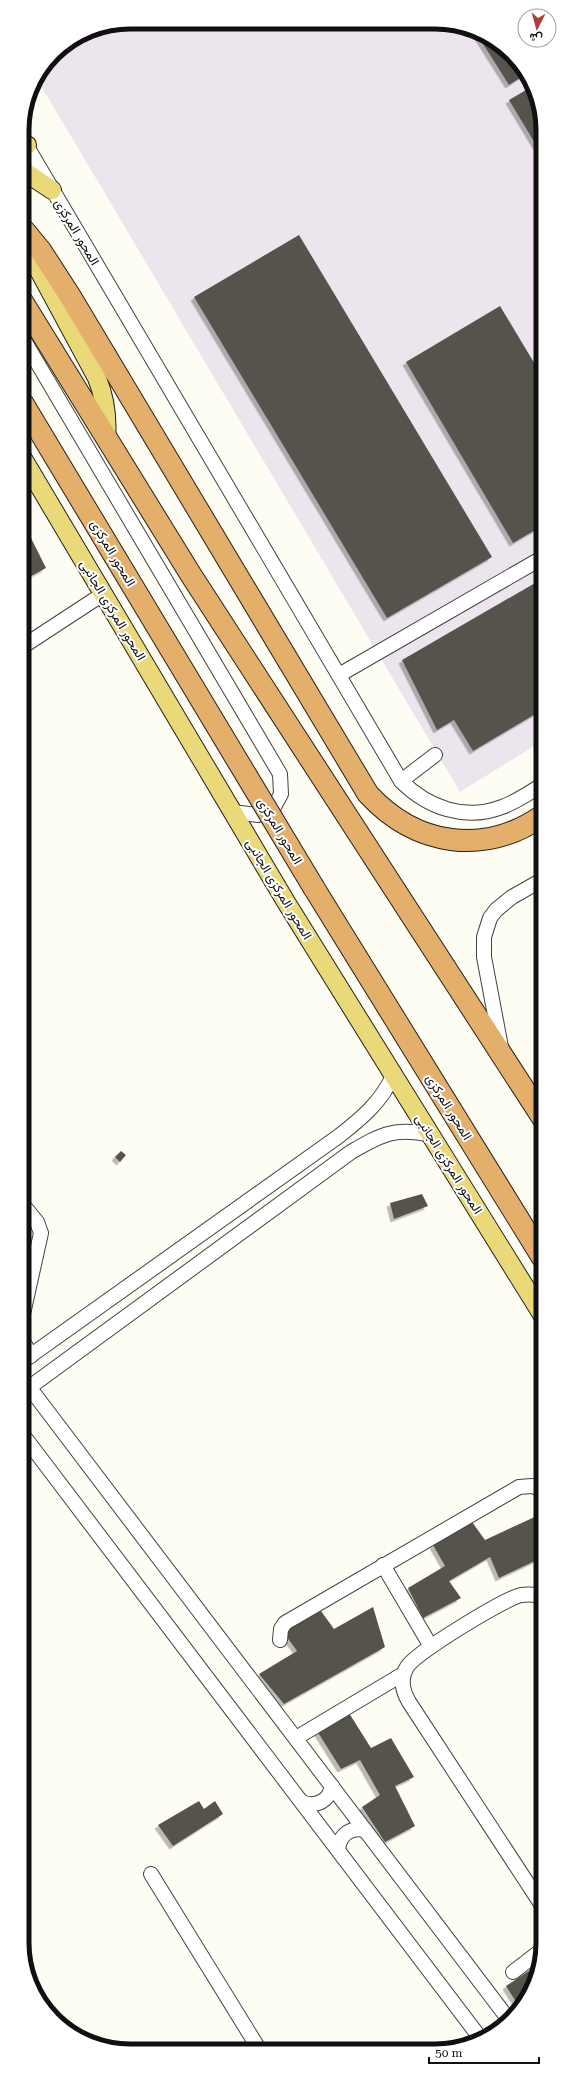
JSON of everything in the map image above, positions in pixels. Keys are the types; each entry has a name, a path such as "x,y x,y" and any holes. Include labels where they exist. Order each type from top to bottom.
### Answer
{"highway":[{"path":"29,237 41,252 70,296 368,794 392,816 406,825 436,837 452,840 469,841 501,836 526,826 536,820"},
{"path":"29,312 191,575 536,1108"},
{"name":"المحور المركزى","path":"29,414 314,888 536,1247"}],"main road":[{"path":"29,175 52,190"},
{"path":"29,252 101,389 107,414 106,438"},
{"name":"المحور المركزى الجانبى","path":"29,469 232,812 536,1306"}],"street":[{"name":"المحور المركزى","path":"29,151 401,781 430,803 454,811 466,813 484,812 502,807 536,788"},
{"path":"29,349 280,774 281,794 274,807 258,815 232,812"},
{"path":"339,675 536,561"},
{"path":"29,642 103,594"},
{"path":"401,781 435,755"},
{"path":"502,1057 484,957 484,937 490,918 503,903 536,884"},
{"path":"29,1357 339,1136 374,1106 388,1087 393,1076"},
{"path":"29,1383 351,1152 379,1136 389,1133 410,1132 431,1135"},
{"path":"339,1136 351,1152"},
{"path":"29,1212 37,1222 41,1233 29,1287"},
{"path":"29,1391 296,1738 505,2015"},
{"path":"29,1443 478,2035"},
{"path":"280,1640 281,1629 285,1623 519,1487 532,1486 536,1487"},
{"path":"383,1565 430,1646"},
{"path":"536,1595 530,1594 514,1598 430,1646 410,1661 403,1674 403,1688 409,1702 536,1896"},
{"path":"296,1738 403,1674"},
{"path":"302,1802 307,1804 319,1803 328,1797 332,1786"},
{"path":"338,1849 341,1838 344,1834 354,1829 365,1830"},
{"path":"151,1874 256,2044"},
{"path":"513,1972 535,1955"}],"shaded area":[{"path":"130,29 448,30 461,32 473,37 496,50 515,69 526,86 533,104 536,130 536,745 460,792 40,84 54,64 74,46 104,32"}],"building":[{"path":"481,41 496,50 506,59 520,78 509,85"},
{"path":"527,89 533,104 536,145 509,100"},
{"path":"299,235 492,557 387,618 194,297"},
{"path":"500,306 536,366 536,530 513,543 406,362"},
{"path":"29,534 46,568 29,577"},
{"path":"536,582 536,714 473,751 454,720 437,730 402,660"},
{"path":"121,1151 126,1155 120,1162 115,1157"},
{"path":"422,1194 428,1206 394,1219 390,1203"},
{"path":"536,1516 536,1560 499,1578 490,1557 449,1581 461,1598 423,1618 408,1588 445,1566 433,1545 472,1522 485,1540"},
{"path":"373,1607 385,1647 284,1704 259,1674 297,1651 283,1632 321,1611 334,1629"},
{"path":"349,1713 371,1748 391,1738 414,1777 395,1786 415,1826 385,1842 362,1807 380,1795 360,1760 341,1769 317,1731"},
{"path":"199,1801 204,1809 215,1801 223,1814 173,1846 158,1825"},
{"path":"533,1968 516,2002 506,1986"}]}
